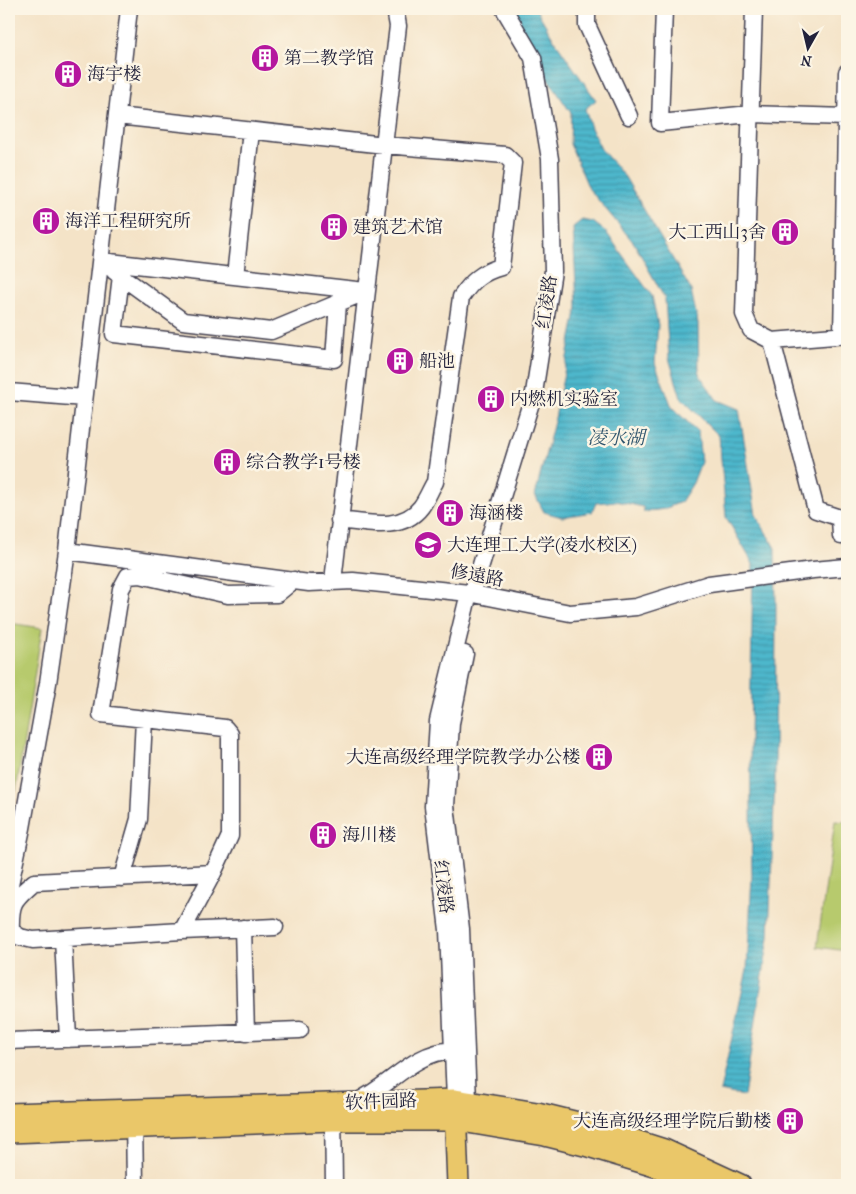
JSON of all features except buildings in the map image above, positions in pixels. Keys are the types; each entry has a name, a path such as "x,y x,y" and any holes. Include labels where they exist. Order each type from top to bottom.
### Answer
{"main road":[{"name":"软件园路","path":"333,1112 354,1103 537,1113 582,1124 664,1150 740,1185"},
{"name":"软件园路","path":"9,1114 134,1118 462,1110 658,1167 704,1185"},
{"name":"红凌路","path":"458,1185 462,1110"},
{"name":"红凌路","path":"462,1110 471,1185"},
{"name":"软件园路","path":"9,1132 134,1118"}],"street":[{"path":"9,889 15,828 48,683 67,551 129,9"},
{"path":"333,582 398,26 395,9"},
{"name":"红凌路","path":"462,1110 453,1050 448,930 433,806 438,721 473,594 534,392 553,271 550,159 533,58 504,9"},
{"path":"587,9 587,26 629,116"},
{"path":"664,9 660,123 750,114 847,117"},
{"path":"754,9 744,314 751,330 772,341 845,335 847,72"},
{"path":"117,116 385,145 505,155 513,163 501,268 487,270 468,286 461,297 435,482 421,508 405,521 385,524 339,520"},
{"path":"236,276 251,131"},
{"path":"100,261 183,321 271,331 367,291"},
{"path":"100,261 367,291"},
{"path":"121,276 114,334 334,359 338,303"},
{"path":"772,341 816,510 843,518 840,536"},
{"path":"9,392 84,398"},
{"name":"修遠路","path":"67,551 309,582 353,581 473,594 570,613 636,607 709,584 847,567"},
{"path":"182,930 213,873 230,836 230,734 225,728 101,714 121,589 128,576 140,575 228,595 277,594 294,580"},
{"name":"红凌路","path":"462,1110 461,930 446,806 450,723 473,594"},
{"path":"122,878 139,819 144,719"},
{"path":"213,873 34,882 16,898 10,912 11,931 20,937 32,940 182,930 275,927"},
{"path":"243,928 246,1033"},
{"path":"63,938 68,1039"},
{"path":"9,1041 300,1030"},
{"path":"354,1103 368,1096 401,1070 420,1059 439,1051 453,1050"},
{"path":"333,1112 334,1185"},
{"path":"134,1118 135,1185"}],"green space":[{"path":"9,623 42,628 16,791 9,790"},
{"path":"835,821 847,822 847,951 817,947"}],"water":[{"path":"501,9 536,9 555,41 596,100 585,109 601,149 625,177 691,290 698,323 699,374 717,400 739,409 756,515 775,548 775,777 769,937 744,1096 720,1091 747,970 752,876 750,739 753,564 726,517 719,436 681,398 669,358 665,299 634,243 589,189 570,144 571,113"},
{"name":"凌水湖","path":"582,220 593,222 606,232 652,296 658,325 655,363 672,407 698,432 701,462 693,483 681,502 664,509 644,512 643,507 616,501 596,503 592,512 562,517 544,512 535,495 555,418 577,307 573,227"}],"place":[{"name":"第二教学馆","path":"265,58"},
{"name":"海宇楼","path":"68,74"},
{"name":"海洋工程研究所","path":"46,221"},
{"name":"建筑艺术馆","path":"334,227"},
{"name":"大工西山3舍","path":"785,232"},
{"name":"船池","path":"400,361"},
{"name":"内燃机实验室","path":"491,399"},
{"name":"综合教学1号楼","path":"227,462"},
{"name":"海涵楼","path":"450,513"},
{"name":"大连理工大学(凌水校区)","path":"428,545"},
{"name":"大连高级经理学院教学办公楼","path":"599,757"},
{"name":"海川楼","path":"323,835"},
{"name":"大连高级经理学院后勤楼","path":"790,1121"}]}
